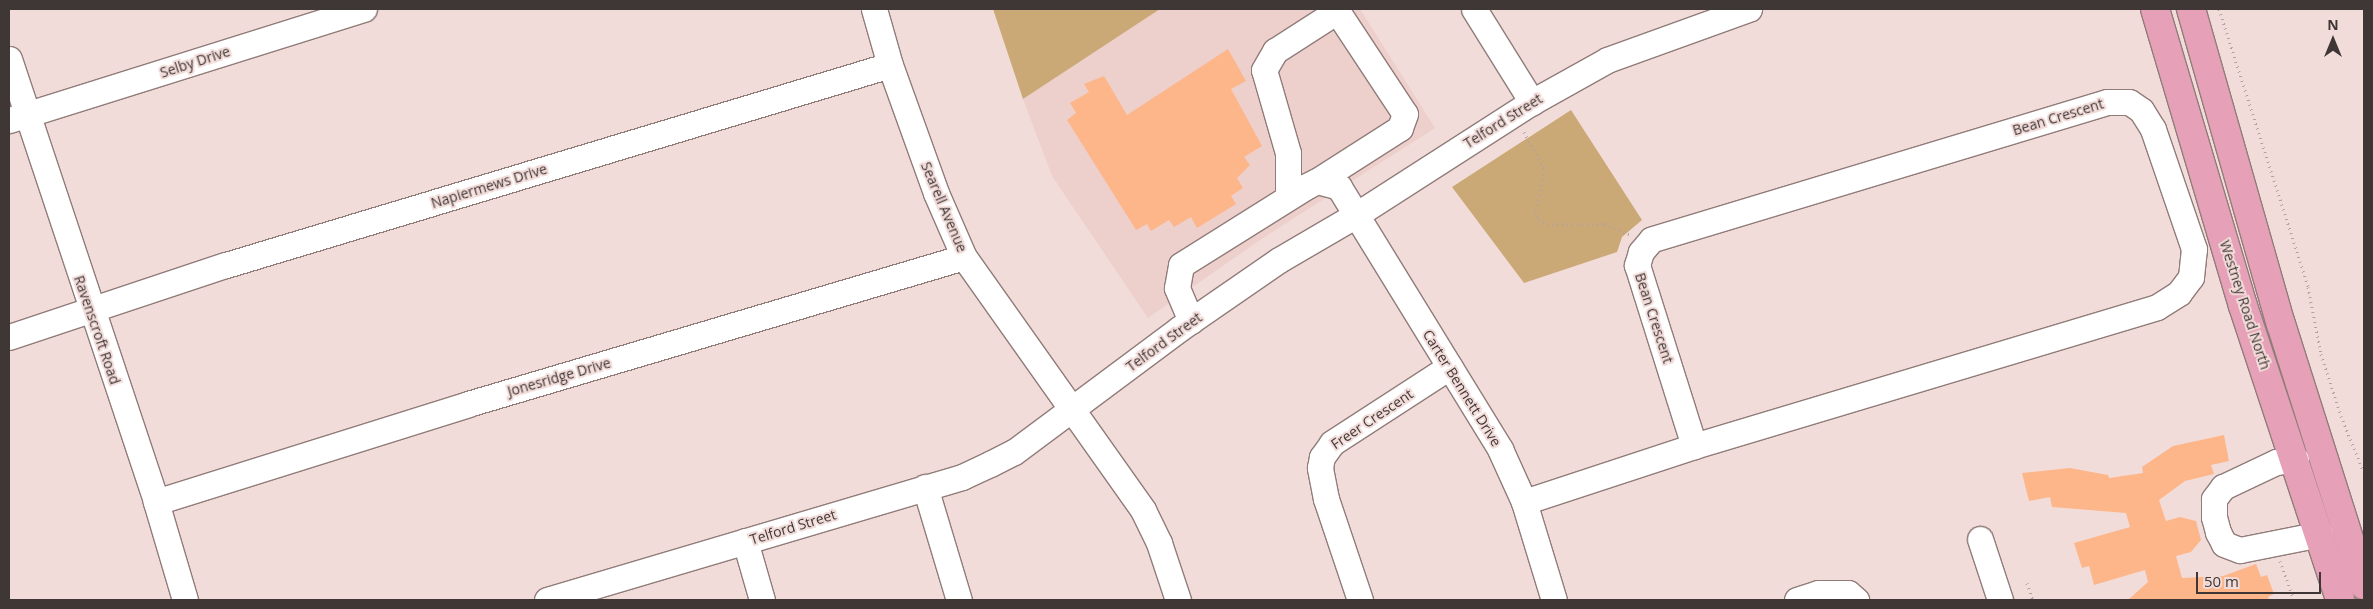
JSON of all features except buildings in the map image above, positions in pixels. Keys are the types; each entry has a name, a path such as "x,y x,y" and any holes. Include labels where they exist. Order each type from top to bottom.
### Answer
{"main road":[{"name":"Westney Road North","path":"2154,9 2243,306 2296,459 2340,600"},
{"name":"Westney Road North","path":"2191,9 2281,324 2364,585"}],"street":[{"name":"Selby Drive","path":"17,117 364,9"},
{"name":"Searell Avenue","path":"874,9 890,66 936,193 964,257 1143,510 1159,543 1178,600"},
{"path":"1474,9 1532,102"},
{"name":"Telford Street","path":"547,600 925,487 990,464 1014,452 1191,321 1279,260 1356,215 1532,102 1607,60 1749,9"},
{"path":"1191,321 1177,288 1181,265 1288,196 1317,181 1400,128 1404,114 1337,11 1274,51 1264,70 1288,153 1288,196"},
{"name":"Ravenscroft Road","path":"9,60 17,117 91,312 156,502 185,600"},
{"name":"Napiermews Drive","path":"9,337 91,312 226,265 890,66"},
{"name":"Bean Crescent","path":"1524,502 1694,446 2157,307 2180,293 2192,276 2194,249 2153,129 2141,110 2129,102 2107,102 1651,240 1637,265 1694,446"},
{"name":"Carter Bennett Drive","path":"1317,181 1339,187 1449,367 1479,411 1524,502 1554,600"},
{"name":"Jonesridge Drive","path":"156,502 468,404 964,257"},
{"name":"Freer Crescent","path":"1360,600 1326,499 1320,468 1322,457 1332,443 1449,367"},
{"path":"2296,459 2276,462 2224,487 2214,499 2214,517 2224,544 2240,550 2320,534"},
{"path":"925,487 959,600"},
{"path":"1980,539 2000,600"},
{"path":"745,541 762,600"},
{"path":"1797,600 1818,593 1848,593 1856,600"}],"path":[{"path":"2219,9 2308,287 2330,381 2364,473"},
{"path":"1524,132 1544,170 1535,212 1538,220 1547,224 1605,224 1619,227 1646,246"},
{"path":"2273,542 2294,600"},
{"path":"2027,583 2033,600"}],"shaded area":[{"path":"993,9 1160,9 1023,99"},
{"path":"1160,9 1360,9 1435,128 1263,238 1148,318 1052,176 1023,99"},
{"path":"1571,110 1642,220 1622,237 1617,252 1524,283 1452,187"}]}
